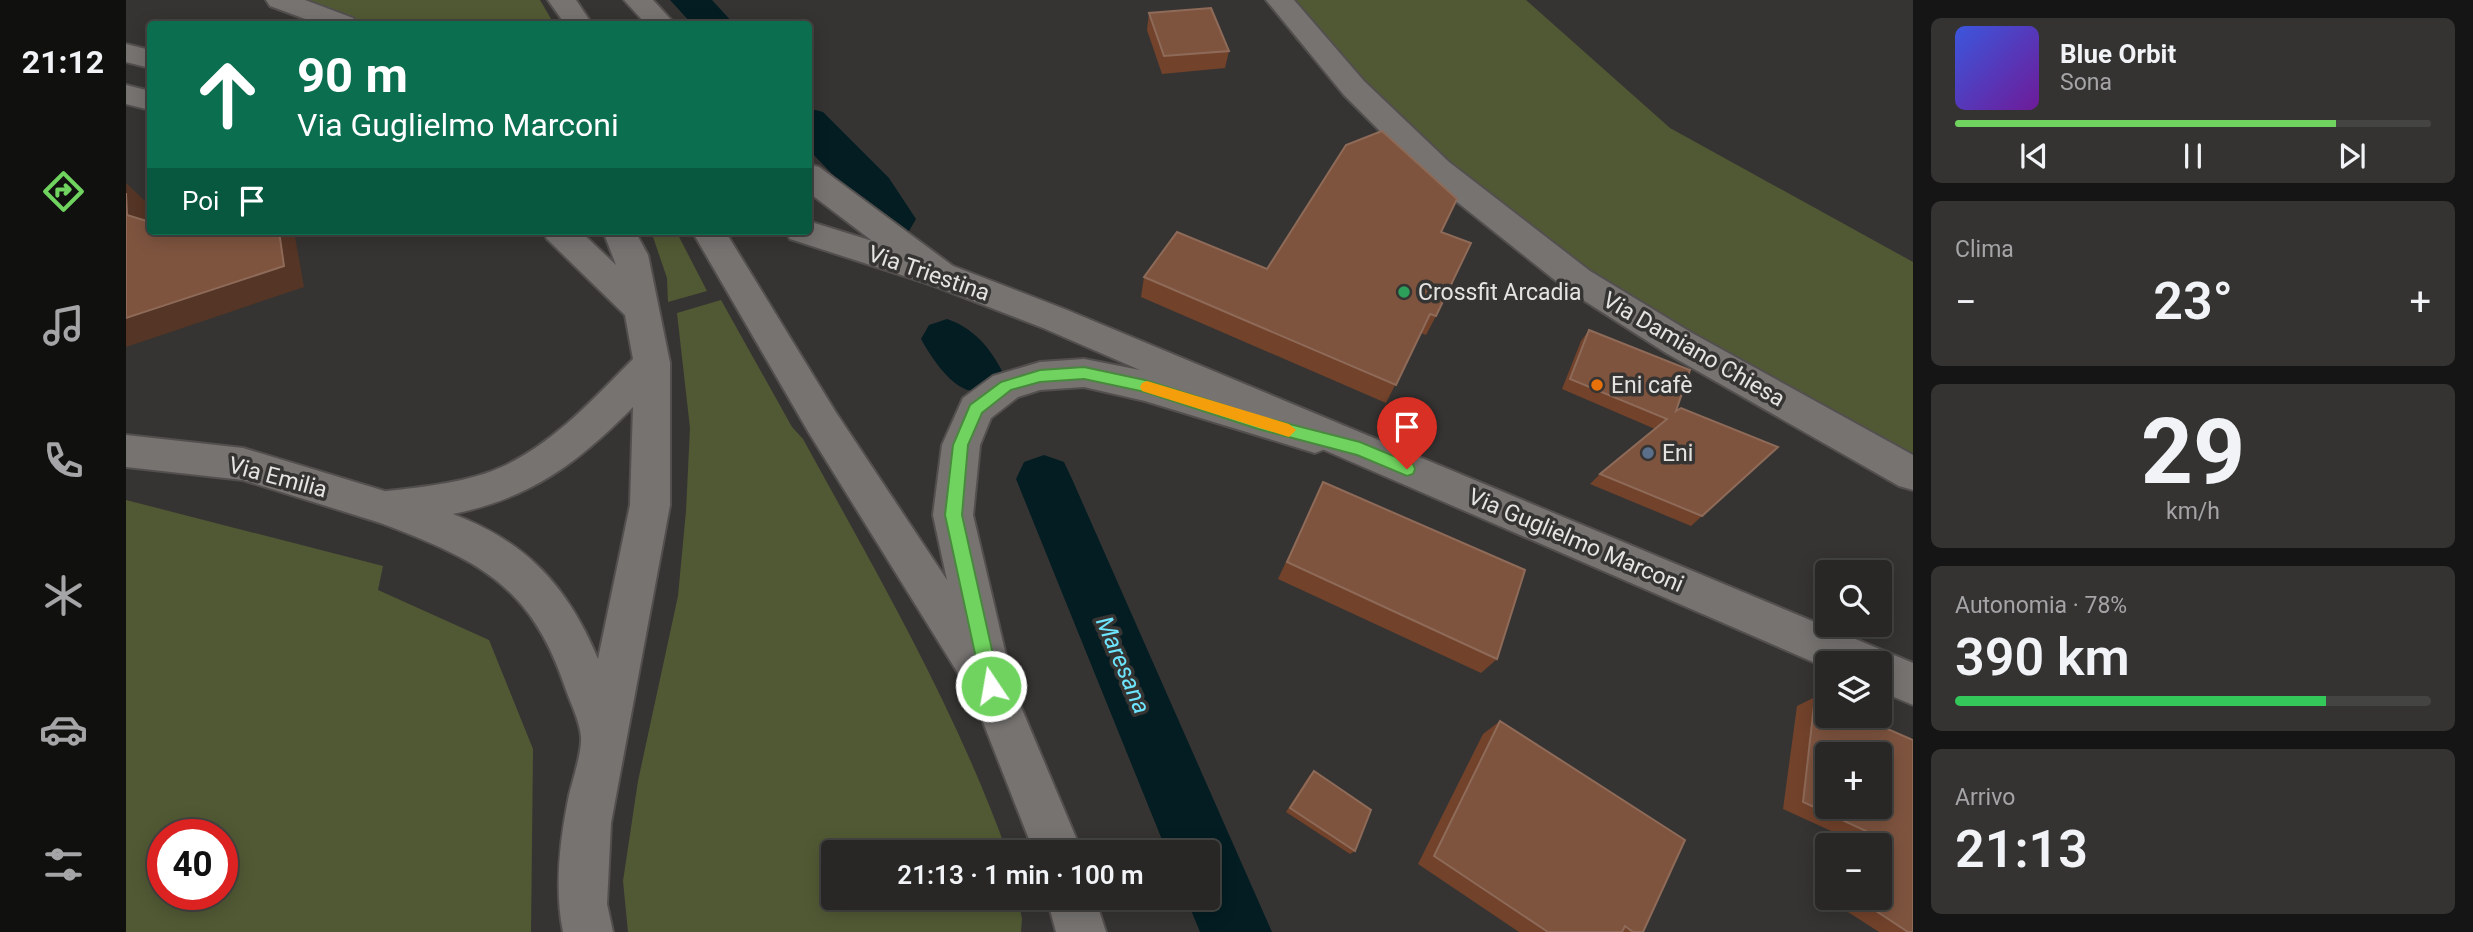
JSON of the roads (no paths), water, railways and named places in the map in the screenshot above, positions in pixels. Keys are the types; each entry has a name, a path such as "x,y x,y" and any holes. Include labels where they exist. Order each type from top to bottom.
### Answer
{"street":[{"path":"279,0 335,21"},
{"path":"562,0 576,21"},
{"path":"614,0 633,21"},
{"path":"638,0 658,21"},
{"name":"Via Damiano Chiesa","path":"1280,0 1354,88 1438,170 1578,280 1679,343 1913,474"},
{"path":"126,53 147,58"},
{"path":"126,94 147,100"},
{"path":"812,178 941,275"},
{"name":"Via Triestina","path":"812,234 941,275 1055,319"},
{"path":"563,235 640,308"},
{"path":"587,932 582,904 587,822 650,505 652,363 631,255 621,235"},
{"path":"710,235 844,457 991,686"},
{"name":"Via Guglielmo Marconi","path":"1055,319 1837,651"},
{"path":"387,508 456,496 518,477 579,438 652,363"},
{"path":"1053,840 991,686 954,515 961,445 976,409 1006,386 1040,376 1084,373 1145,386 1258,422 1360,449"},
{"name":"Via Emilia","path":"126,451 243,464 387,508 472,541 516,570 544,597 579,660 604,739"},
{"path":"1892,675 1913,684"},
{"path":"1075,910 1081,932"}],"waterway":[{"name":"Maresana","path":"690,0 711,21"},
{"name":"Maresana","path":"812,126 873,189 892,219"},
{"name":"Maresana","path":"947,339 976,371"},
{"name":"Maresana","path":"1044,479 1197,840"},
{"name":"Maresana","path":"1220,894 1236,932"}],"place":[{"name":"Crossfit Arcadia","path":"1404,292"},
{"name":"Eni cafè","path":"1597,385"},
{"name":"Eni","path":"1648,453"}]}
